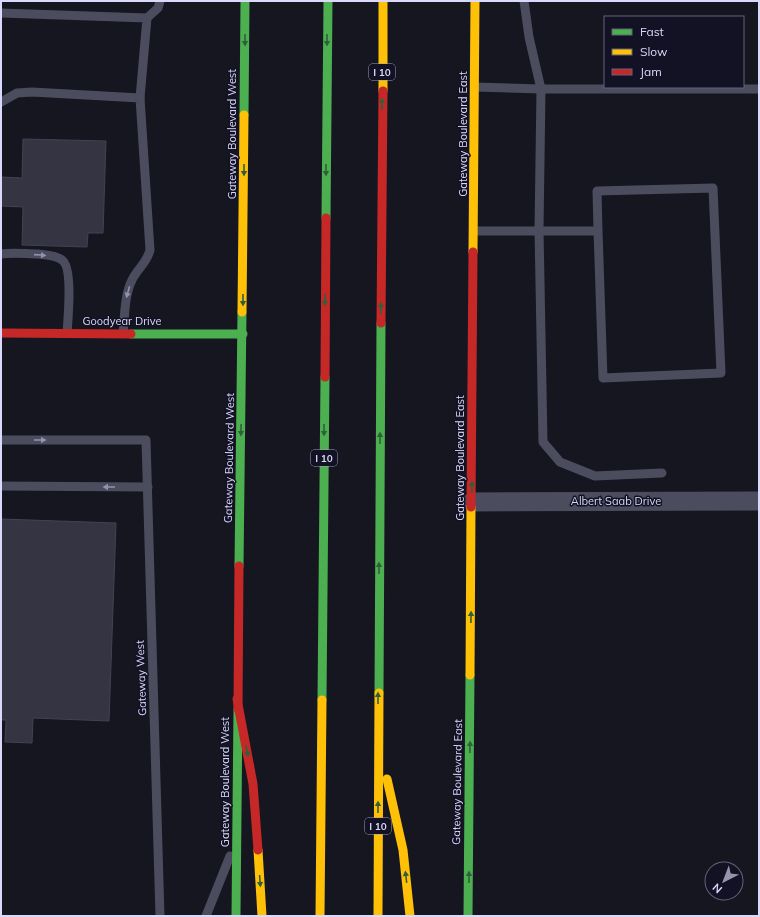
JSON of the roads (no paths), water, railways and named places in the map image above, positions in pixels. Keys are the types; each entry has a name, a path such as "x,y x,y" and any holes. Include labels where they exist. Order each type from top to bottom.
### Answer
{"main road":[{"name":"Gateway Boulevard West","path":"236,916 237,699 243,334 245,1"},
{"name":"I 10","path":"320,916 328,1"},
{"name":"I 10","path":"378,916 383,1"},
{"name":"Gateway Boulevard East","path":"468,916 475,1"},
{"name":"Goodyear Drive","path":"1,333 243,334"},
{"path":"237,699 253,784 262,916"},
{"path":"378,736 402,850 410,916"}],"street":[{"name":"Albert Saab Drive","path":"472,502 759,501"}],"lane":[{"path":"1,13 146,18 158,8 160,1"},
{"path":"524,1 529,37 541,89 539,230 543,442 560,462 595,476 662,474"},
{"path":"123,333 129,288 133,278 148,259 150,250 140,98 146,18"},
{"path":"475,88 759,89"},
{"path":"5,100 17,93 32,92 140,98"},
{"path":"713,188 721,374 603,378 598,231 597,192 713,188"},
{"path":"474,231 598,231"},
{"path":"1,254 11,252 50,255 62,260 66,264 68,273 68,333"},
{"name":"Gateway West","path":"1,440 146,440 160,916"},
{"path":"1,486 148,487"},
{"path":"206,916 236,839"}]}
